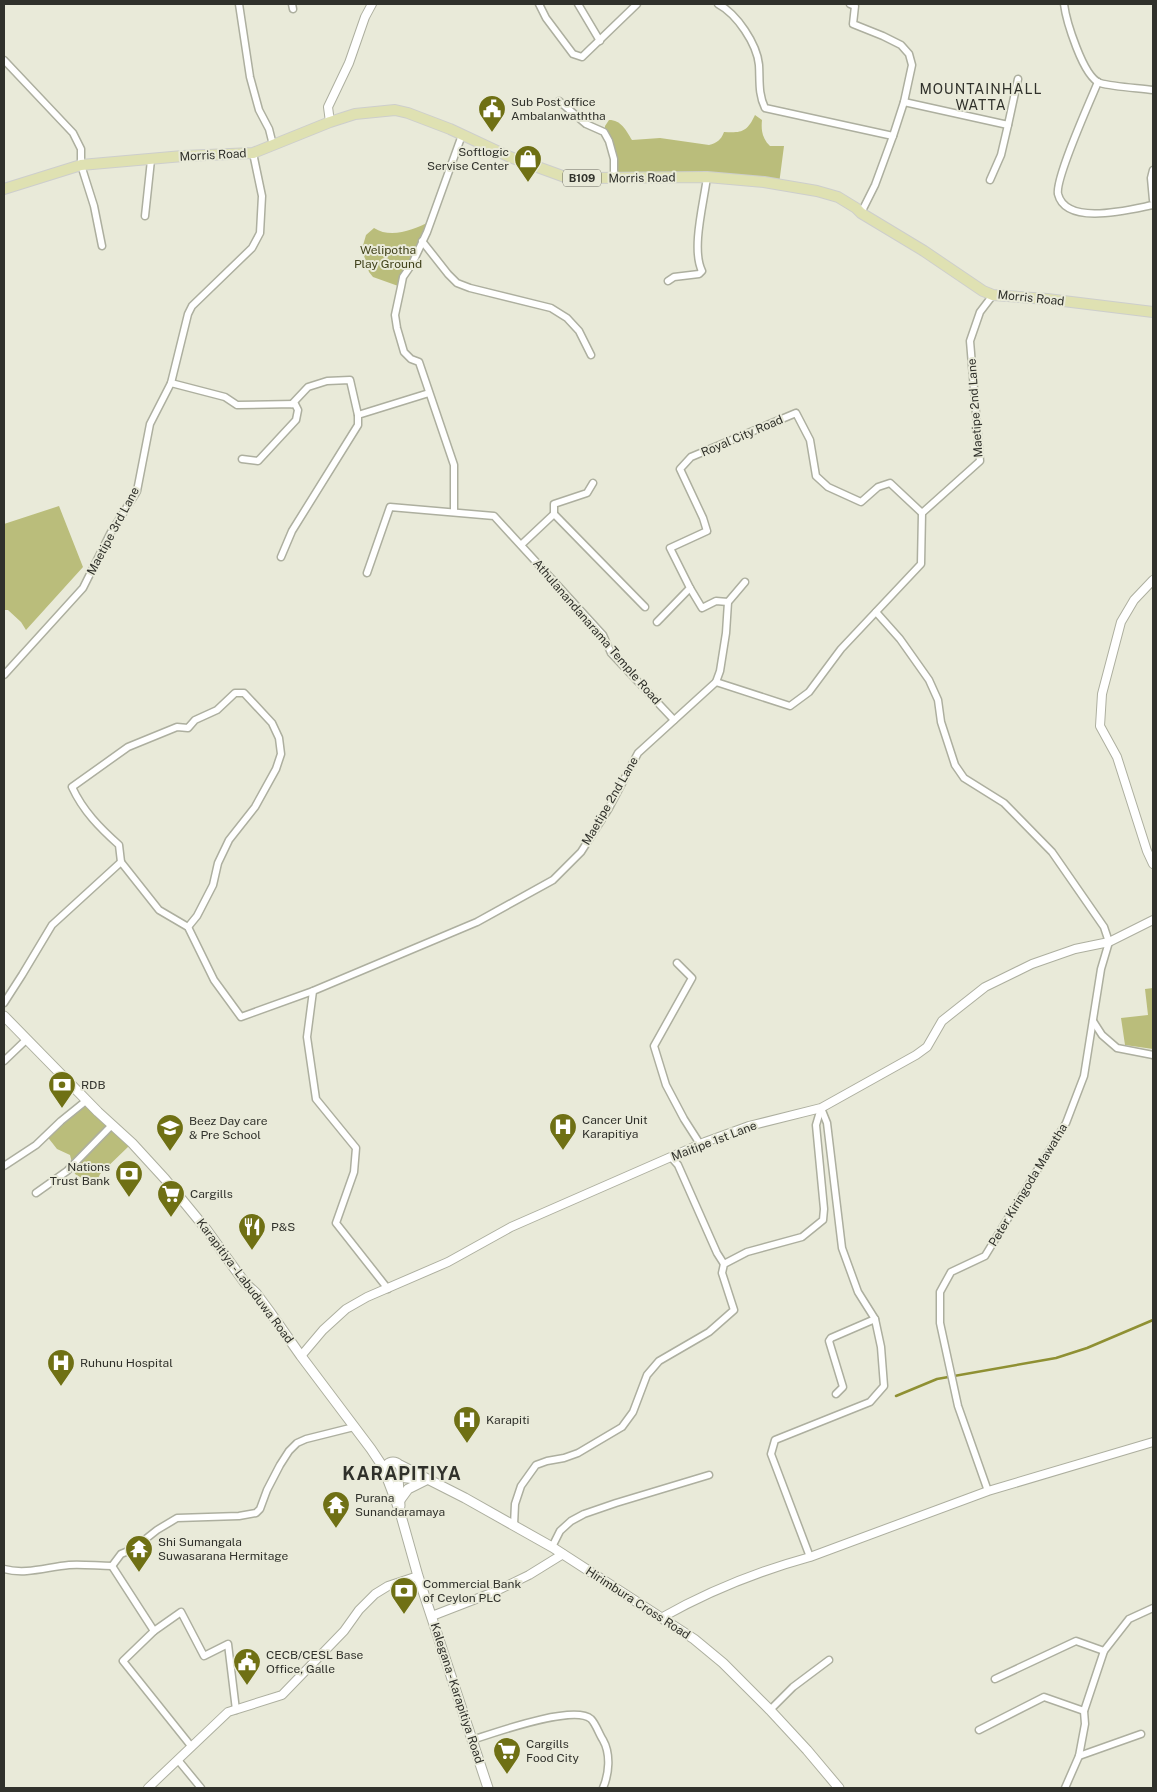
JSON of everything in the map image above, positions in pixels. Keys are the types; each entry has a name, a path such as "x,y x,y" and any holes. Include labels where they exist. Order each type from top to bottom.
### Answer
{"main road":[{"name":"Morris Road","path":"4,188 81,165 183,156 253,153 355,114 394,110 408,113 510,157 565,177 707,177 764,182 817,191 838,197 983,291 993,295 1047,299 1153,312"},
{"name":"Karapitiya - Labuduwa Road","path":"4,1016 112,1126 132,1143 184,1201 245,1283 256,1293 371,1449 385,1472"},
{"name":"Karapitiya - Labuduwa Road","path":"371,1449 396,1463"},
{"name":"Hirimbura Cross Road","path":"396,1463 552,1547 694,1639 722,1663 770,1710 839,1788"},
{"path":"398,1477 402,1471 396,1463 387,1464 385,1472 391,1479 398,1477 429,1481"},
{"name":"Kalegana - Karapitiya Road","path":"385,1472 400,1512 418,1576 488,1788"},
{"name":"Kalegana - Karapitiya Road","path":"398,1477 400,1512"},
{"path":"400,1500 408,1489 429,1481"}],"street":[{"path":"239,4 250,77 259,110 270,129 273,146"},
{"path":"330,122 328,108 372,4"},
{"path":"538,4 573,54 582,57 637,4"},
{"path":"578,4 600,41"},
{"path":"718,4 728,9 753,42 757,53 759,85 765,108 893,136"},
{"path":"850,4 855,6 853,24 883,36 901,46 909,54 912,65 904,102 893,136 875,185 861,213"},
{"path":"1064,4 1065,16 1086,69 1098,82 1153,90"},
{"path":"4,60 73,133 81,149 81,165 94,206 102,246"},
{"path":"990,180 1001,155 1018,79"},
{"path":"1098,82 1066,162 1058,190 1059,197 1068,207 1098,215 1153,205"},
{"path":"559,102 586,124 604,132 609,141 614,159 614,178"},
{"path":"904,102 1008,125"},
{"path":"454,512 454,465 419,362 411,359 404,352 397,328 396,315 403,277 412,264 427,232 462,135"},
{"name":"Maetipe 3rd Lane","path":"4,675 83,588 110,534 137,491 150,424 171,383 188,314 192,306 252,248 260,234 262,196 253,153"},
{"path":"145,216 151,160"},
{"path":"1153,170 1151,178 1153,200"},
{"path":"668,281 674,277 699,274 702,271 698,264 697,246 707,177"},
{"path":"422,241 457,283 551,308 567,318 579,331 591,355"},
{"name":"Maetipe 2nd Lane","path":"922,514 980,460 970,342 980,312 993,295"},
{"path":"281,557 292,531 358,425 358,415 350,380 327,381 308,387 292,404"},
{"path":"171,383 225,398 237,405 295,404 298,410 296,420 290,428 258,461 242,459"},
{"path":"358,415 429,393"},
{"name":"Royal City Road","path":"690,588 670,548 707,531 703,518 680,469 691,457 796,413 810,440 816,476 828,487 861,502 878,487 890,483 922,514"},
{"path":"593,483 587,492 554,504 554,514 645,607"},
{"name":"Athulanandanarama Temple Road","path":"367,573 390,507 494,516 603,636 611,653 675,719"},
{"path":"521,545 554,514"},
{"path":"745,582 728,602 726,633 720,671 716,682 790,706 810,692 841,649 921,564 922,514"},
{"path":"1153,580 1134,600 1121,622 1102,694 1100,726 1117,757 1147,851 1153,864"},
{"path":"657,622 690,588 702,608 716,601 728,602"},
{"path":"876,612 900,639 929,680 938,700 941,722 955,765 964,778 1004,803 1052,852 1104,927 1109,942"},
{"path":"634,671 675,719"},
{"name":"Maetipe 2nd Lane","path":"188,927 214,980 241,1017 312,991 477,922 553,880 581,852 609,808 638,753 716,682"},
{"path":"244,692 272,723 279,738 281,754 276,769 255,807 229,840 218,863 213,885 197,916 188,927 158,910 121,862 120,845 101,829 84,809 72,788 128,747 177,727 188,728 195,720 217,710 236,693 244,692"},
{"path":"4,1003 52,925 121,862"},
{"name":"Maitipe 1st Lane","path":"301,1356 323,1330 346,1309 448,1262 511,1227 700,1144 749,1126 821,1108 916,1055 926,1047 942,1021 985,987 1032,964 1075,949 1109,942 1153,920"},
{"name":"Peter Kiringoda Mawatha","path":"988,1491 958,1406 940,1322 940,1292 951,1272 984,1256 1066,1123 1084,1076 1101,969 1109,942"},
{"path":"677,963 692,978 654,1046 666,1085 700,1144"},
{"path":"312,991 307,1037 316,1100 356,1148 354,1172 336,1224 388,1288"},
{"path":"1093,1021 1102,1035 1117,1048 1153,1056"},
{"path":"4,1061 27,1039"},
{"path":"4,1166 36,1145 87,1100"},
{"path":"724,1264 747,1252 802,1237 823,1220 824,1208 816,1125 821,1108"},
{"path":"810,1557 771,1454 775,1440 870,1402 884,1386 881,1347 874,1320 858,1292 842,1248 826,1122 821,1108"},
{"path":"36,1194 67,1171 112,1126"},
{"path":"514,1525 515,1504 521,1486 536,1466 546,1460 564,1458 578,1453 622,1427 633,1412 647,1375 659,1361 709,1332 734,1310 722,1273 724,1264 717,1253 678,1165 671,1157"},
{"path":"836,1394 843,1387 829,1341 831,1338 874,1320"},
{"path":"112,1566 121,1554 133,1549 157,1530 177,1518 239,1516 256,1513 260,1509 267,1490 289,1450 306,1438 354,1427"},
{"path":"661,1618 690,1602 786,1563 810,1557 988,1491 1153,1442"},
{"path":"552,1547 560,1531 571,1521 584,1514 709,1475"},
{"path":"432,1616 494,1592 529,1575 563,1554"},
{"path":"4,1569 13,1572 26,1572 70,1565 112,1566"},
{"path":"112,1566 154,1631"},
{"path":"148,1788 228,1712 282,1695 344,1631 359,1610 374,1594 388,1586 418,1576"},
{"path":"1065,1788 1079,1756 1085,1724 1084,1711 1104,1651 1128,1620 1153,1608"},
{"path":"192,1746 122,1661 154,1631 181,1612 204,1656 228,1644 236,1710"},
{"path":"995,1679 1076,1641 1104,1651"},
{"path":"770,1710 793,1687 829,1660"},
{"path":"979,1730 1044,1696 1084,1711"},
{"path":"472,1740 539,1720 580,1714 591,1720 605,1743 608,1760 607,1778 603,1788"},
{"path":"1079,1756 1142,1734"},
{"path":"178,1760 201,1788"}],"green space":[{"path":"755,115 762,120 763,134 770,146 784,146 779,184 618,178 611,142 605,133 605,126 609,120 613,120 623,126 632,140 660,138 709,145 718,141 724,132 740,132 749,125"},
{"name":"Welipotha Play Ground","path":"431,221 401,287 373,277 369,272 362,249 366,235 374,228 388,233 395,233 410,230"},
{"path":"59,506 83,567 26,630 21,622 8,610 4,610 4,524"},
{"path":"1153,988 1153,1049 1125,1045 1121,1018 1148,1015 1145,989"},
{"path":"87,1100 129,1146 100,1174 95,1186 75,1174 70,1155 57,1149 46,1135"}],"waterway":[{"path":"896,1396 937,1379 1056,1358 1087,1348 1153,1320"}],"place":[{"name":"Sub Post office Ambalanwaththa","path":"492,133"},
{"name":"Softlogic Servise Center","path":"528,183"},
{"name":"RDB","path":"62,1109"},
{"name":"Cancer Unit Karapitiya","path":"563,1151"},
{"name":"Beez Day care & Pre School","path":"170,1152"},
{"name":"Nations Trust Bank","path":"129,1198"},
{"name":"Cargills","path":"171,1218"},
{"name":"P&S","path":"252,1251"},
{"name":"Ruhunu Hospital","path":"61,1387"},
{"name":"Karapiti","path":"467,1444"},
{"name":"Purana Sunandaramaya","path":"336,1529"},
{"name":"Shi Sumangala Suwasarana Hermitage","path":"139,1573"},
{"name":"Commercial Bank of Ceylon PLC","path":"404,1615"},
{"name":"CECB/CESL Base Office, Galle","path":"247,1686"},
{"name":"Cargills Food City","path":"507,1775"}],"district":[{"name":"MOUNTAINHALL WATTA","path":"981,98"},
{"name":"KARAPITIYA","path":"402,1473"}]}
